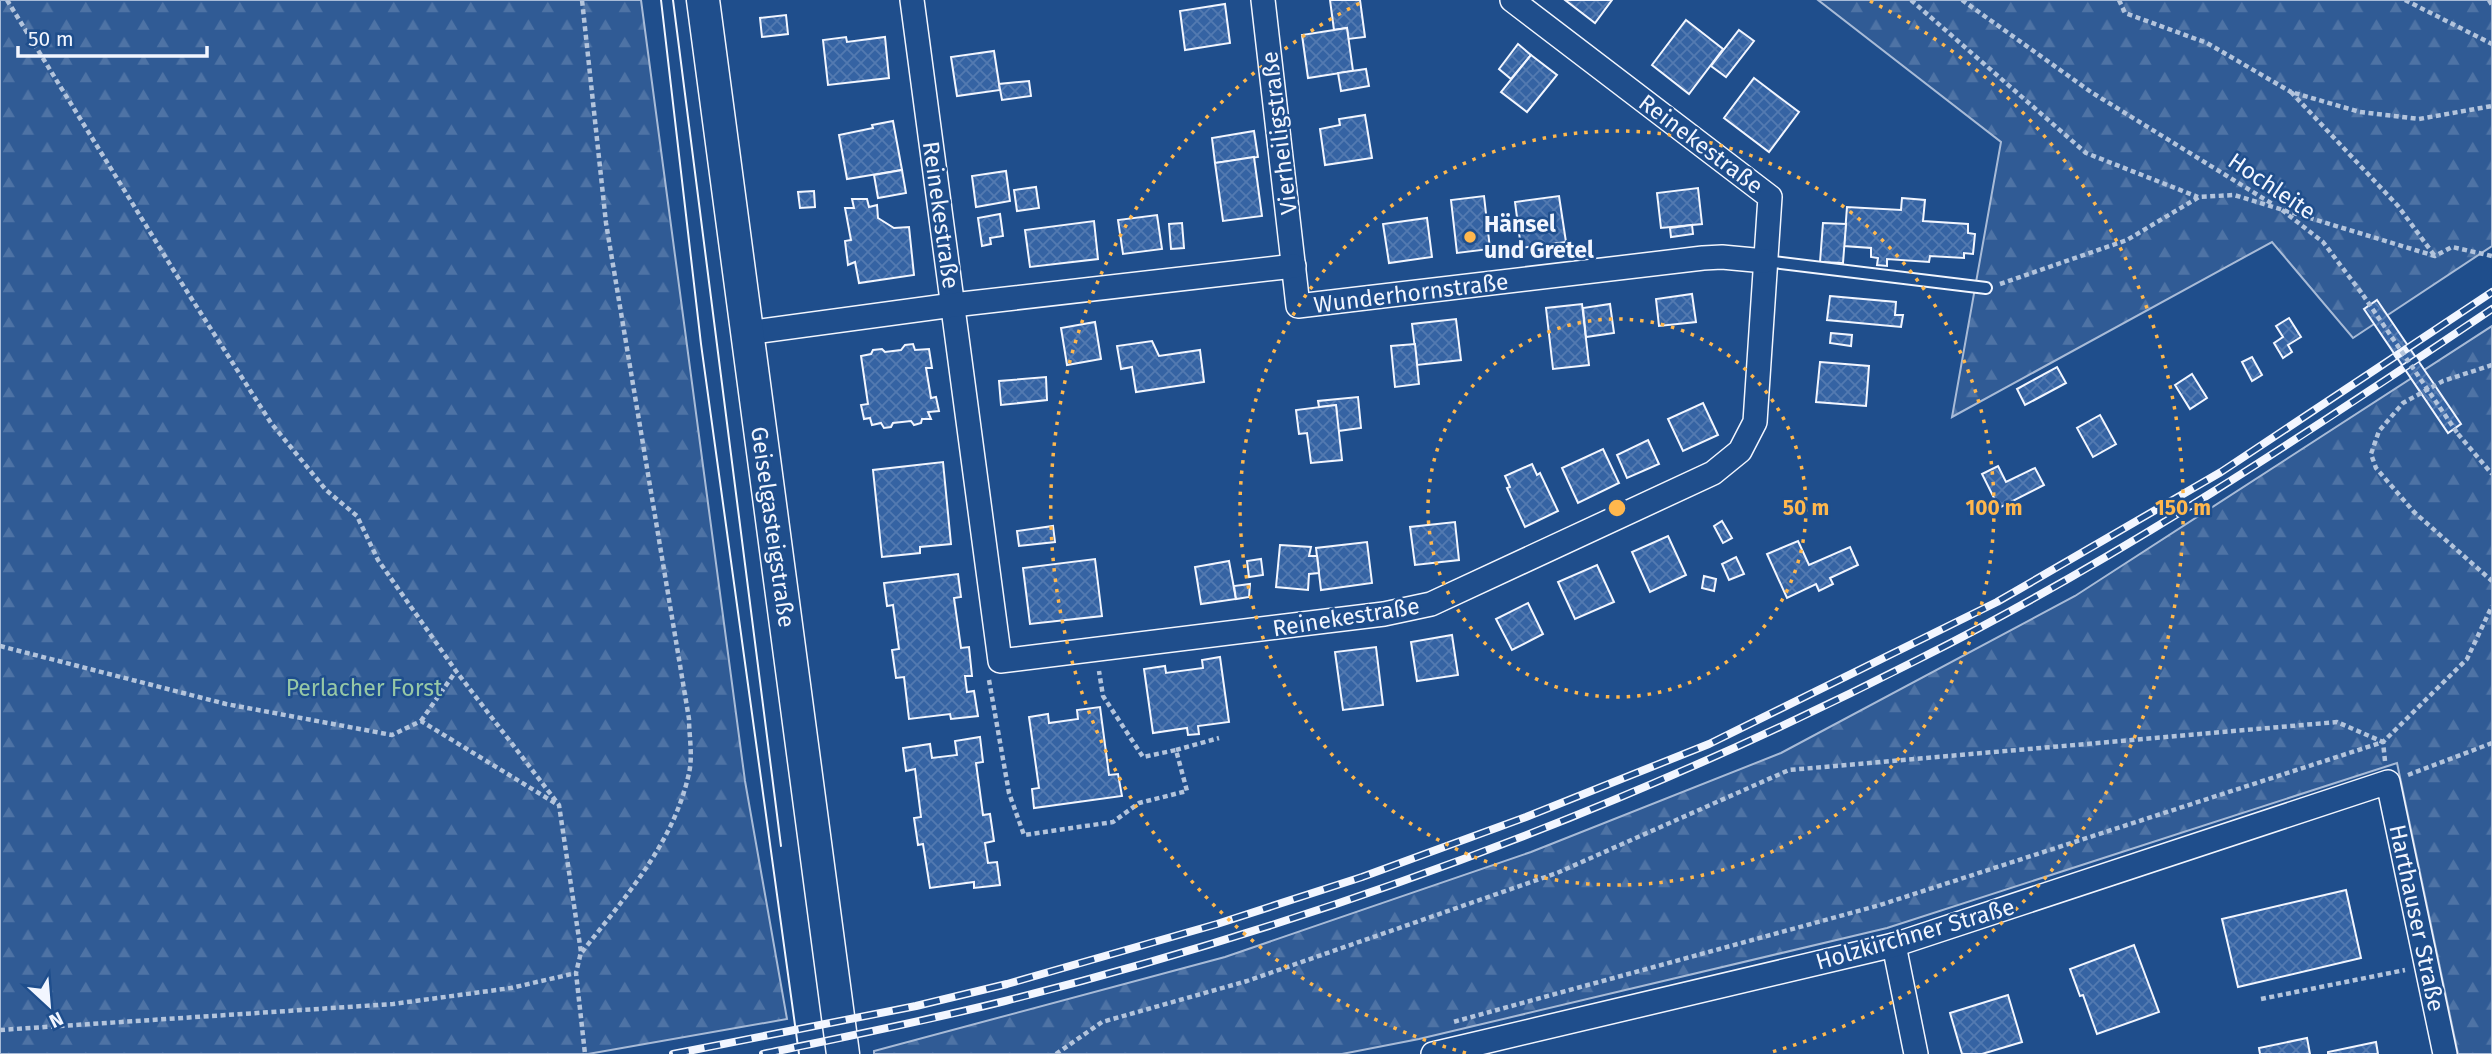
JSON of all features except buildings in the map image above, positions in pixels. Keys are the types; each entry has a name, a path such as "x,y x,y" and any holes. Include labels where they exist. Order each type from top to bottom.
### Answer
{"main road":[{"name":"Geiselgasteigstraße","path":"703,0 843,1054"}],"street":[{"name":"Reinekestraße","path":"912,0 1000,661 1384,614 1431,604 1713,473 1740,452 1755,422 1770,197 1511,0"},
{"name":"Vierheiligstraße","path":"1263,0 1294,266"},
{"name":"Wunderhornstraße","path":"747,333 953,305 1294,266 1298,306 1703,258 1765,261"},
{"name":"Holzkirchner Straße","path":"1433,1054 1894,945 2388,782"},
{"name":"Harthauser Straße","path":"2388,782 2445,1054"},
{"path":"1894,945 1916,1054"}],"lane":[{"name":"Wunderhornstraße","path":"1765,261 1986,288"}],"path":[{"path":"7,0 271,423 326,490 357,516 378,560 456,671 559,805 581,952 576,973 585,1054"},
{"path":"581,952 640,878 675,820 690,770 689,719 606,223 582,0"},
{"path":"1911,0 2086,153 2199,197 2234,195 2435,256 2452,247 2492,256"},
{"name":"Hochleite","path":"1962,0 2091,92 2280,208 2323,242 2363,295 2458,434 2492,474"},
{"path":"2119,0 2125,13 2207,43 2291,92 2360,112 2418,118 2492,106"},
{"path":"2405,0 2492,44"},
{"path":"2489,0 2492,5"},
{"path":"2291,92 2398,206 2435,256"},
{"path":"1986,288 2040,272 2127,240 2199,197"},
{"path":"2492,365 2442,381 2403,403 2379,431 2371,454 2376,468 2414,512 2492,582"},
{"path":"1450,1023 1880,905 2384,742 2468,659 2492,607"},
{"path":"0,646 226,704 392,735 421,721 456,671"},
{"path":"1000,661 989,682 1009,793 1024,835 1113,822 1139,803 1187,790 1176,750"},
{"path":"1100,678 1103,696 1143,757 1219,738"},
{"path":"421,721 559,805"},
{"path":"1056,1054 1102,1022 1247,981 1557,873 1789,770 2337,722 2384,742"},
{"path":"2384,742 2388,782 2492,743"},
{"path":"2261,999 2427,965"},
{"path":"0,1030 393,1004 511,988 576,973"}],"green space":[{"name":"Perlacher Forst","path":"0,0 641,0 745,781 787,1019 588,1054 0,1054"},
{"path":"1818,0 2492,0 2492,246 2353,338 2272,242 1952,417 2001,142"},
{"path":"2492,326 2492,1054 2458,1054 2397,763 1887,928 1419,1039 1342,1054 874,1054 874,1051 1225,957 1531,852 1781,753 2075,596"}],"tram line":[{"path":"661,0 701,344 799,1054"},
{"path":"673,0 781,846"}],"railway":[{"path":"673,1054 916,1006 1007,984 1217,924 1362,877 1526,817 1709,744 1997,602 2221,472 2492,292"},
{"path":"763,1054 1005,1001 1242,934 1474,855 1702,762 1923,657 2070,578 2213,492 2492,309"}],"place":[{"name":"Hänsel und Gretel","path":"1470,237"}]}
